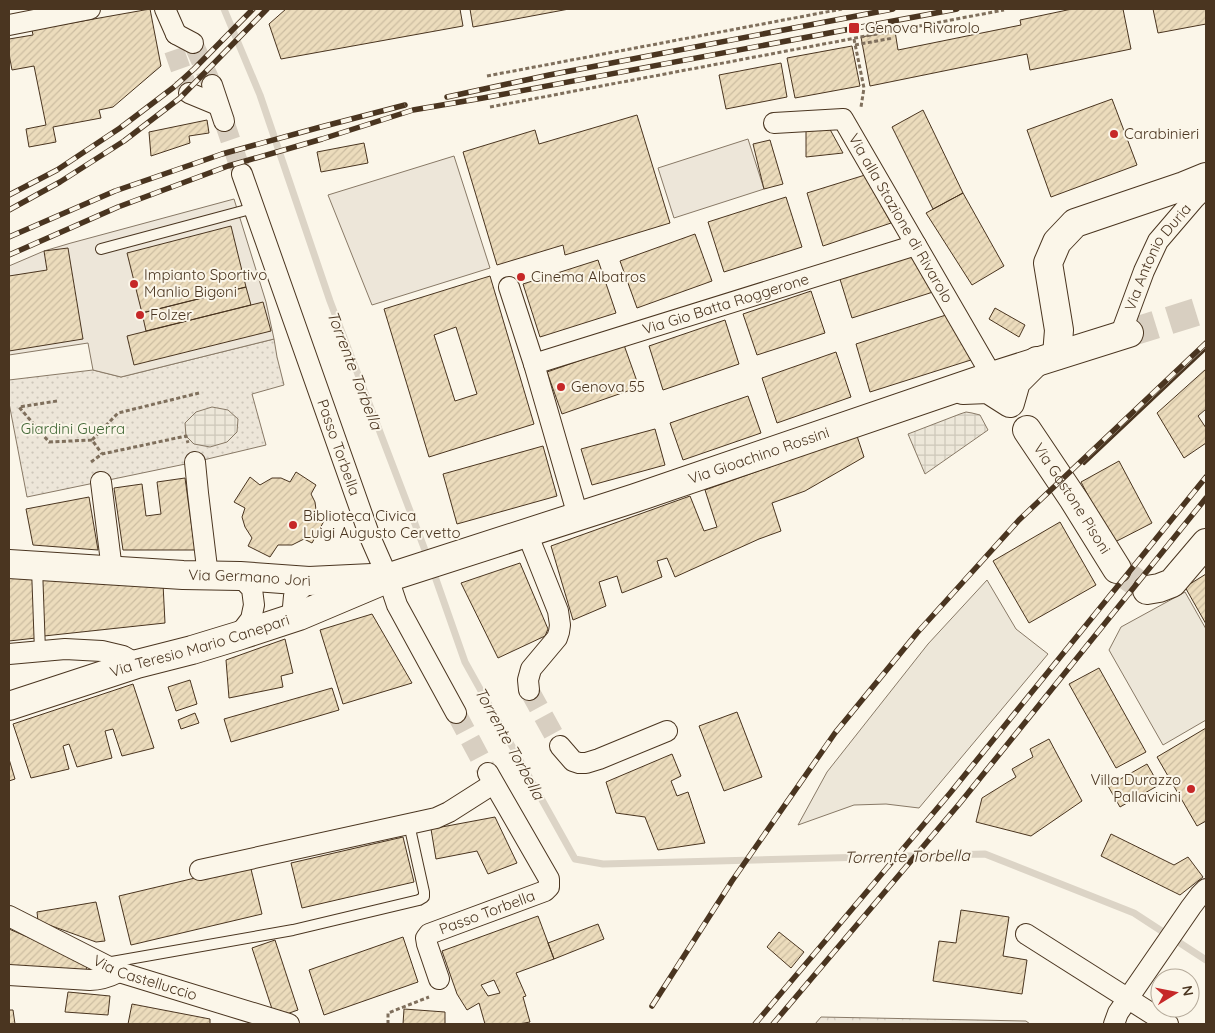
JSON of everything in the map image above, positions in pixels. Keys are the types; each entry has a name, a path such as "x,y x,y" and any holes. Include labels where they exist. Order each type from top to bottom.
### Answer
{"main road":[{"path":"953,390 988,389 1010,403 1016,382 1047,358 1059,330 1048,263 1056,242 1075,223 1199,183"},
{"name":"Via Gioachino Rossini","path":"392,576 578,516 992,376 1124,334"},
{"name":"Via Gastone Pisoni","path":"1027,430 1117,569"},
{"path":"1147,590 1172,583 1206,543"},
{"name":"Via Germano Jori","path":"9,564 309,581 392,576"},
{"name":"Via Teresio Mario Canepari","path":"9,706 137,664 192,650 299,616 392,576"}],"street":[{"path":"9,25 90,9"},
{"path":"165,9 181,42"},
{"path":"189,93 221,113 212,85"},
{"name":"Via alla Stazione di Rivarolo","path":"774,123 844,120 992,376"},
{"name":"Passo Torbella","path":"242,174 370,537 392,576 397,605 456,713"},
{"name":"Via Antonio Duria","path":"1124,334 1144,271 1158,241 1194,198 1199,183"},
{"name":"Via Gio Batta Roggerone","path":"534,364 916,245"},
{"path":"509,287 534,364 578,516"},
{"path":"195,462 208,576"},
{"path":"101,482 112,570"},
{"path":"527,533 558,611 560,625 557,638 531,669 528,680 529,690"},
{"path":"238,636 251,619 254,605 252,590 240,576"},
{"path":"299,616 293,607 294,596 309,581"},
{"path":"9,654 65,649 102,651 123,656 137,664"},
{"path":"560,746 573,761 586,763 667,731"},
{"name":"Passo Torbella","path":"409,824 436,818 449,812 491,778 549,880 549,887 545,891 429,934 426,938 427,944 439,979"},
{"path":"200,870 409,824"},
{"path":"1114,1024 1129,992 1191,906 1206,889"},
{"name":"Via Castelluccio","path":"9,916 111,968 289,1024"},
{"path":"1026,934 1129,992 1168,1024"},
{"path":"9,975 99,980 108,977 111,968"}],"lane":[{"path":"101,249 254,208"},
{"path":"36,566 40,651"},
{"path":"111,968 292,930 419,900 424,897 424,892 409,824"}],"path":[{"path":"487,76 842,9"},
{"path":"490,107 1004,10"},
{"path":"855,45 893,38"},
{"path":"854,39 864,88"},
{"path":"846,40 848,46"},
{"path":"57,401 19,407 49,442 92,440 118,413 199,393"},
{"path":"101,482 89,472 88,464 102,454 186,436 195,462"},
{"path":"92,440 102,454"},
{"path":"388,1024 388,1013 439,992 442,987 439,979"}],"green space":[{"path":"748,139 764,189 674,218 658,168"},
{"path":"454,156 490,268 372,305 328,195"},
{"name":"Impianto Sportivo Manlio Bigoni","path":"234,199 266,302 274,339 121,377 93,370 88,343 9,355 9,266 44,251"},
{"name":"Giardini Guerra","path":"274,339 284,385 252,394 266,445 195,462 27,497 9,403 9,380 93,370 121,377"},
{"path":"821,1017 1026,1021 1030,1024 815,1024"}],"shaded area":[{"path":"212,407 228,410 238,419 237,432 227,442 210,447 194,444 186,436 185,423 196,412"},
{"path":"966,412 980,415 988,430 925,474 908,434"},
{"path":"987,580 1016,629 1048,654 919,808 886,804 854,805 798,825 827,772 928,644"},
{"path":"1185,592 1206,629 1206,720 1163,745 1109,650 1121,627"}],"building":[{"path":"150,9 161,66 113,107 99,110 101,118 53,127 56,142 29,147 26,129 46,125 34,66 12,70 9,39 33,35 32,30"},
{"path":"286,9 460,9 463,26 281,59 269,24"},
{"path":"470,9 569,9 473,27"},
{"path":"1072,9 1123,9 1131,49 1030,70 1027,54 870,86 861,37 895,31 898,50 1021,25 1020,20"},
{"path":"1153,9 1206,9 1206,24 1158,33"},
{"path":"852,46 860,86 795,98 787,58"},
{"path":"781,63 787,97 726,109 719,75"},
{"path":"1112,99 1137,165 1051,197 1027,130"},
{"path":"923,110 963,193 933,209 892,127"},
{"path":"637,115 670,223 565,255 563,245 497,265 463,152 535,130 539,144"},
{"path":"207,120 209,133 189,136 190,143 151,156 149,132"},
{"path":"827,124 843,153 806,157 806,127"},
{"path":"770,140 783,184 764,189 753,144"},
{"path":"364,143 368,163 321,172 317,152"},
{"path":"865,175 891,223 823,246 807,193"},
{"path":"963,193 1004,266 972,285 926,213"},
{"path":"786,197 802,247 724,272 708,222"},
{"path":"231,226 246,287 142,313 127,253"},
{"path":"695,234 712,281 637,308 620,261"},
{"path":"68,248 83,339 9,351 9,276 47,270 44,251"},
{"path":"912,255 933,292 852,318 839,276"},
{"path":"598,260 616,313 540,337 523,284"},
{"path":"490,276 534,424 429,457 384,309","holes":["456,327 477,394 455,401 434,335"]},
{"path":"246,287 251,305 146,331 142,313"},
{"path":"811,291 825,333 757,355 743,314"},
{"path":"263,302 271,331 134,365 127,336"},
{"path":"995,308 1025,325 1019,337 989,319"},
{"path":"949,314 974,359 870,392 856,344"},
{"path":"725,320 739,364 663,390 649,346"},
{"path":"624,345 639,387 562,414 547,372"},
{"path":"836,352 851,397 777,423 762,378"},
{"path":"1206,369 1206,409 1198,416 1206,428 1206,443 1184,458 1157,413"},
{"path":"748,396 761,433 683,460 670,423"},
{"path":"655,429 665,465 592,485 581,449"},
{"path":"857,436 864,457 805,491 772,503 781,531 675,577 667,558 657,561 662,577 622,593 617,576 599,582 606,606 573,620 551,546 690,496 704,531 717,527 705,490"},
{"path":"543,446 557,496 457,524 443,474"},
{"path":"1119,461 1152,523 1113,543 1081,482"},
{"path":"296,472 316,485 311,494 315,502 316,510 314,516 324,521 312,543 304,539 292,545 278,545 270,557 248,546 252,538 245,527 242,517 245,508 234,502 250,477 260,485 272,478 281,478 290,482"},
{"path":"185,478 195,550 123,550 114,488 142,484 146,516 161,514 157,482"},
{"path":"89,497 98,550 33,545 26,509"},
{"path":"1060,522 1096,585 1029,623 993,561"},
{"path":"520,563 548,629 545,636 498,658 461,583"},
{"path":"9,574 33,576 36,638 9,641"},
{"path":"1206,574 1206,624 1185,587"},
{"path":"41,576 163,584 165,623 44,636"},
{"path":"372,614 412,683 343,704 320,630"},
{"path":"285,639 293,673 281,676 283,687 229,698 226,660"},
{"path":"1099,668 1146,752 1116,768 1069,684"},
{"path":"190,680 197,704 176,711 168,687"},
{"path":"133,684 154,748 122,756 113,729 105,731 112,758 77,767 69,744 63,746 69,769 31,778 13,724"},
{"path":"332,688 339,710 231,742 224,719"},
{"path":"737,712 762,777 724,791 699,726"},
{"path":"195,713 199,723 181,729 178,720"},
{"name":"Villa Durazzo Pallavicini","path":"1206,728 1206,821 1197,826 1157,757"},
{"path":"1049,739 1082,801 1031,836 976,822 982,798 1016,777 1012,769 1033,757 1030,749"},
{"path":"672,754 681,776 671,781 677,796 688,792 705,843 658,850 645,817 616,813 606,782"},
{"path":"9,759 15,779 9,781"},
{"path":"1147,764 1159,785 1120,807 1108,786"},
{"path":"495,817 517,863 488,874 477,851 436,859 431,829"},
{"path":"1111,834 1174,865 1188,857 1203,877 1180,895 1101,856"},
{"path":"403,837 414,882 302,908 291,863"},
{"path":"250,865 262,914 131,945 119,896"},
{"path":"96,902 105,941 96,942 38,921 37,912"},
{"path":"961,910 1009,917 1003,956 1027,960 1022,994 933,981 939,941 956,943"},
{"path":"538,916 554,959 516,973 526,996 523,997 530,1022 519,1024 485,1024 479,1003 467,1010 457,994 442,951","holes":["494,980 500,993 488,996 481,985"]},
{"path":"598,924 604,939 554,959 548,943"},
{"path":"9,929 88,963 85,973 9,967"},
{"path":"779,932 804,952 791,968 767,947"},
{"path":"403,937 418,982 324,1015 309,970"},
{"path":"275,940 298,1010 275,1018 252,948"},
{"path":"68,992 110,996 108,1015 65,1012"},
{"path":"132,1004 210,1019 210,1024 128,1024"},
{"path":"404,1009 445,1012 445,1024 403,1024"},
{"path":"9,1010 13,1010 15,1024 9,1024"}],"waterway":[{"name":"Torrente Torbella","path":"224,9 260,95 330,301 428,558"},
{"name":"Torrente Torbella","path":"432,568 465,662 575,859 603,864 985,854 1134,913 1206,960"}],"tunnel":[{"path":"193,43 212,85"},
{"path":"174,50 189,93"},
{"path":"224,121 242,174"},
{"path":"1129,333 1206,309"},
{"path":"1117,569 1147,590"},
{"path":"529,690 560,746"},
{"path":"456,713 488,773"}],"railway":[{"path":"9,195 57,170 120,128 174,87 253,9"},
{"path":"9,210 60,182 124,141 180,98 267,9"},
{"path":"447,97 549,75 893,9"},
{"path":"9,255 118,207 228,166 413,110 957,9"},
{"path":"9,237 115,191 222,154 405,105"},
{"path":"652,1006 732,881 835,733 917,633 1019,520 1206,343"},
{"path":"755,1024 951,792 1206,477"},
{"path":"773,1024 960,803 1206,498"}],"wall":[{"path":"1084,464 1206,349"}],"place":[{"name":"Genova Rivarolo","path":"854,28"},
{"name":"Carabinieri","path":"1114,134"},
{"name":"Cinema Albatros","path":"521,277"},
{"name":"Impianto Sportivo Manlio Bigoni","path":"134,284"},
{"name":"Folzer","path":"140,315"},
{"name":"Genova 55","path":"561,387"},
{"name":"Biblioteca Civica Luigi Augusto Cervetto","path":"293,525"},
{"name":"Villa Durazzo Pallavicini","path":"1191,789"}]}
